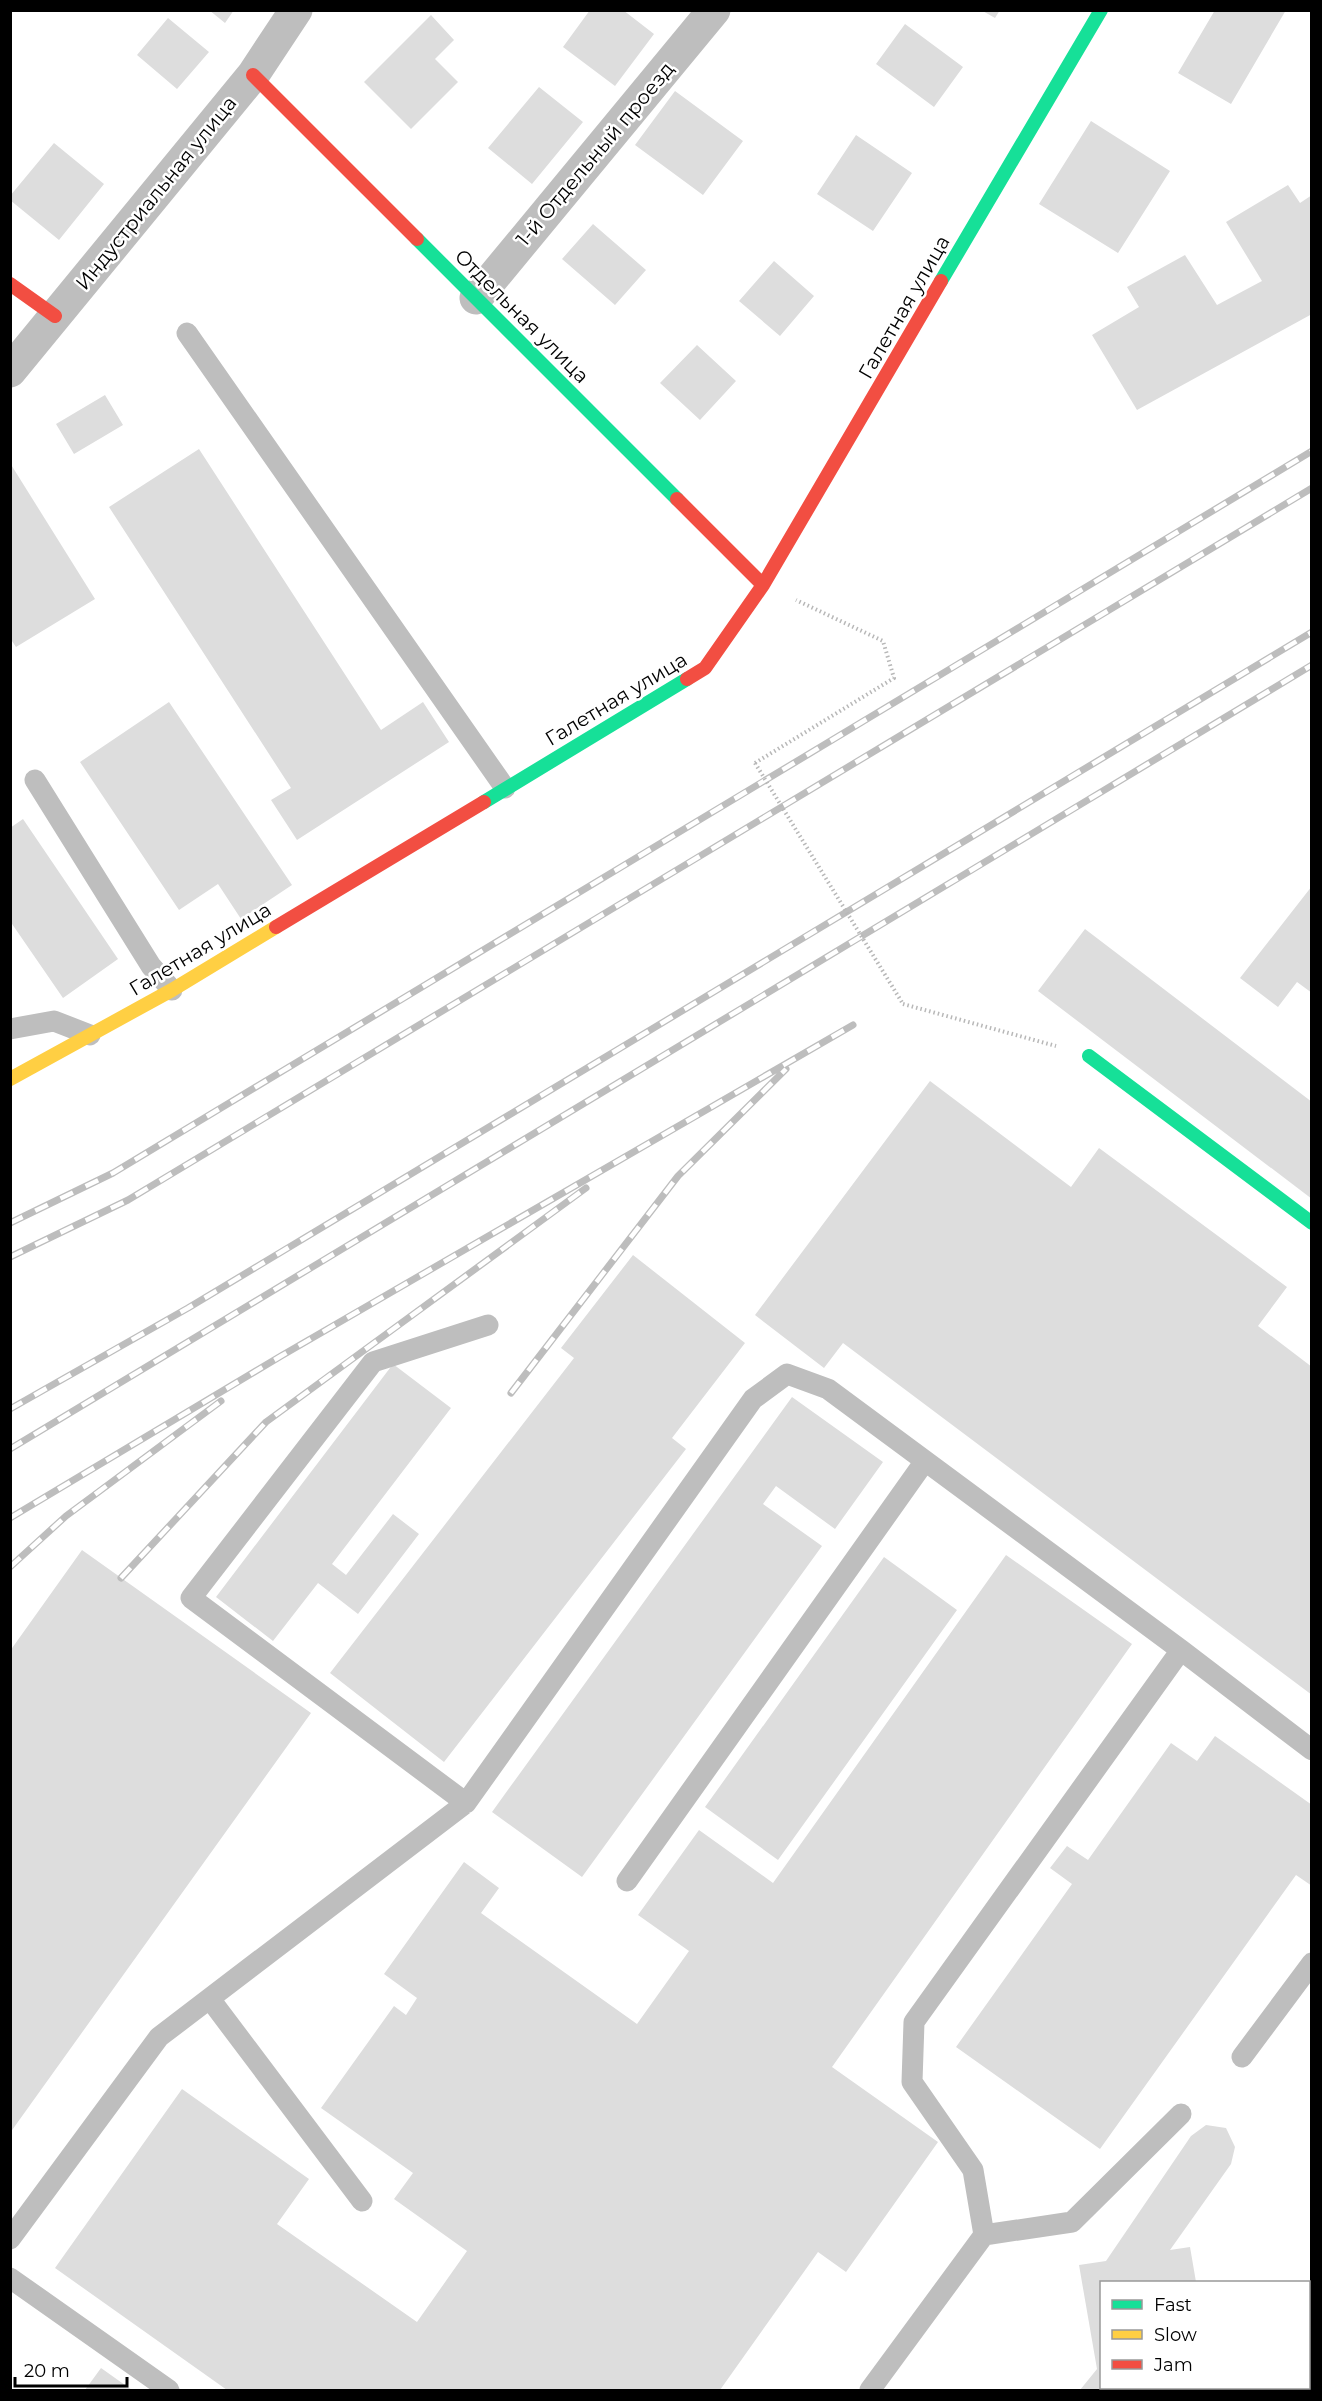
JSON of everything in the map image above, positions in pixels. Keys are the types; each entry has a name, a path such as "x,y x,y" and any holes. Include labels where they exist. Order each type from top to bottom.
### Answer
{"street":[{"name":"Индустриальная улица","path":"10,371 253,75 296,10"},
{"name":"1-й Отдельный проезд","path":"476,298 714,10"},
{"name":"Галетная улица","path":"10,1079 172,990 705,668 763,585 1101,10"},
{"name":"Отдельная улица","path":"253,75 763,585"},
{"path":"10,284 55,316"},
{"path":"1089,1056 1311,1223"}],"lane":[{"path":"187,333 505,788"},
{"path":"35,780 151,966 172,990"},
{"path":"10,1029 54,1021 90,1035"},
{"path":"465,1803 191,1598 373,1362 488,1325"},
{"path":"10,2239 159,2037 465,1803 753,1399 787,1374 828,1389 1181,1650 1311,1750"},
{"path":"627,1881 925,1461"},
{"path":"984,2235 973,2170 912,2082 914,2022 1181,1650"},
{"path":"1242,2057 1311,1963"},
{"path":"210,1998 362,2201"},
{"path":"870,2391 984,2235 1072,2222 1181,2114"},
{"path":"10,2278 170,2391"}],"path":[{"path":"763,585 884,641 894,678 756,764 903,1004 1089,1056"}],"building":[{"path":"209,10 234,10 225,23"},
{"path":"590,10 623,10 654,34 615,86 563,47"},
{"path":"981,10 1000,10 995,18"},
{"path":"1215,10 1286,10 1231,104 1178,73"},
{"path":"431,15 454,40 435,59 458,82 411,129 364,82"},
{"path":"168,18 209,52 177,89 137,55"},
{"path":"905,24 963,67 934,107 876,64"},
{"path":"539,87 583,122 532,184 488,148"},
{"path":"675,91 743,141 703,195 635,145"},
{"path":"1091,121 1170,171 1118,253 1039,204"},
{"path":"856,135 912,173 873,231 817,194"},
{"path":"54,143 104,184 59,240 10,200 10,196"},
{"path":"1288,185 1300,203 1312,195 1312,314 1137,410 1092,335 1139,307 1127,287 1185,255 1217,305 1262,281 1226,222"},
{"path":"593,224 646,270 615,305 562,259"},
{"path":"774,261 814,296 780,336 739,301"},
{"path":"697,345 736,381 700,420 660,383"},
{"path":"105,395 123,425 74,454 56,424"},
{"path":"199,449 381,730 423,702 449,742 297,840 271,800 291,788 109,507"},
{"path":"10,463 95,599 16,647 10,638"},
{"path":"169,702 292,885 241,919 218,884 179,910 80,762"},
{"path":"23,819 118,959 63,998 10,921 10,828"},
{"path":"1312,886 1312,993 1297,982 1278,1007 1240,978"},
{"path":"1085,929 1312,1102 1312,1199 1038,991"},
{"path":"930,1081 1071,1187 1099,1148 1287,1287 1258,1326 1312,1367 1312,1695 843,1343 824,1368 755,1315"},
{"path":"633,1255 745,1343 672,1438 686,1449 444,1762 330,1673 574,1358 561,1348"},
{"path":"393,1364 451,1408 332,1564 346,1575 393,1514 419,1534 358,1614 318,1583 273,1641 216,1597"},
{"path":"792,1397 883,1462 835,1529 776,1486 763,1504 822,1546 582,1877 492,1812"},
{"path":"82,1550 311,1713 10,2133 10,1651"},
{"path":"1006,1555 1132,1644 832,2067 938,2142 846,2272 818,2252 720,2390 227,2390 55,2268 182,2089 309,2179 277,2224 417,2322 467,2251 394,2199 413,2173 321,2108 394,2006 406,2015 417,1998 384,1974 464,1862 499,1888 481,1913 637,2024 689,1951 638,1915 699,1830 773,1883"},
{"path":"884,1557 957,1610 778,1860 705,1807"},
{"path":"1215,1736 1312,1805 1312,1886 1296,1875 1100,2149 956,2047 1072,1884 1050,1868 1067,1846 1088,1860 1171,1743 1197,1761"},
{"path":"1206,2125 1226,2128 1235,2147 1231,2164 1170,2250 1190,2247 1196,2281 1100,2281 1100,2389 1169,2389 1080,2390 1097,2369 1079,2265 1106,2261 1191,2136"},
{"path":"101,2368 132,2390 85,2390"}],"railway":[{"path":"10,1223 113,1173 1312,451"},
{"path":"10,1257 128,1200 1312,488"},
{"path":"10,1409 188,1308 1312,632"},
{"path":"10,1449 1312,665"},
{"path":"10,1518 281,1356 853,1025"},
{"path":"511,1393 678,1176 786,1069"},
{"path":"121,1578 266,1422 586,1188"},
{"path":"10,1567 66,1516 221,1401"}],"traffic: fast":[{"path":"941,281 1101,10"},
{"path":"417,239 677,499"},
{"path":"484,802 687,679"},
{"path":"1089,1056 1312,1223"}],"traffic: slow":[{"path":"10,1079 172,990 276,927"}],"traffic: jam":[{"path":"253,75 417,239"},
{"path":"687,679 705,668 763,585 941,281"},
{"path":"10,284 55,316"},
{"path":"677,499 763,585"},
{"path":"276,927 484,802"}]}
